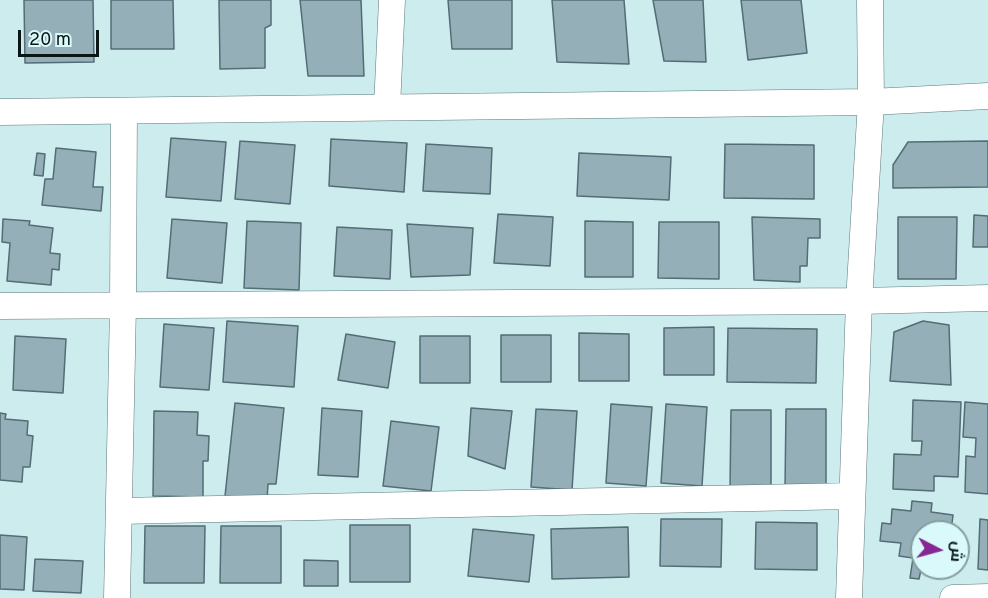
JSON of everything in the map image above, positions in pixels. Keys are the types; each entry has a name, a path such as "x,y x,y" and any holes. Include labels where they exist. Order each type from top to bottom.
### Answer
{"street":[{"path":"387,107 392,0"},
{"path":"849,598 859,301 870,102 870,0"},
{"path":"0,112 870,102 988,96"},
{"path":"117,598 124,112"},
{"path":"0,306 859,301 988,298"},
{"path":"119,511 852,496"},
{"path":"953,598 988,597"}],"building":[{"path":"24,0 93,0 94,62 25,63"},
{"path":"111,0 173,0 174,49 111,49"},
{"path":"219,0 271,0 271,25 265,28 265,68 220,69"},
{"path":"300,0 361,0 364,76 308,76"},
{"path":"448,0 512,0 512,49 452,49"},
{"path":"552,0 624,0 629,64 557,62"},
{"path":"653,0 703,0 706,62 664,61"},
{"path":"741,0 801,0 807,53 748,60"},
{"path":"171,138 226,142 221,201 166,197"},
{"path":"331,139 407,143 404,192 329,186"},
{"path":"240,141 295,145 290,204 235,199"},
{"path":"988,141 988,187 893,188 893,165 908,142"},
{"path":"426,144 492,148 490,194 423,191"},
{"path":"725,144 814,145 814,199 724,198"},
{"path":"56,148 96,152 93,187 103,187 101,211 42,205 45,179 53,179"},
{"path":"37,153 45,154 43,176 34,175"},
{"path":"579,153 671,157 669,200 577,196"},
{"path":"498,214 553,217 550,266 494,263"},
{"path":"974,215 988,216 988,247 973,247"},
{"path":"752,217 820,219 820,238 808,238 807,266 800,266 800,282 754,280"},
{"path":"898,217 957,217 956,279 898,279"},
{"path":"3,219 30,221 29,225 53,228 50,253 60,254 59,270 52,269 51,285 7,281 10,243 2,242"},
{"path":"172,219 227,223 222,283 167,278"},
{"path":"247,221 301,223 299,290 244,288"},
{"path":"585,221 633,222 633,277 585,277"},
{"path":"659,222 719,222 719,279 658,278"},
{"path":"407,224 473,228 470,275 411,277"},
{"path":"337,227 392,230 390,279 334,276"},
{"path":"227,321 298,326 294,387 223,382"},
{"path":"923,321 949,325 951,385 890,381 894,332"},
{"path":"164,324 214,328 209,390 160,387"},
{"path":"714,327 714,375 664,375 664,328"},
{"path":"728,328 817,329 816,383 727,382"},
{"path":"579,333 629,334 629,381 579,381"},
{"path":"346,334 395,342 388,388 338,380"},
{"path":"501,335 551,335 551,382 501,382"},
{"path":"15,336 66,339 63,393 13,390"},
{"path":"420,336 470,336 470,383 420,383"},
{"path":"913,400 961,402 958,477 934,476 934,491 893,489 894,454 921,455 922,441 912,441"},
{"path":"965,402 988,404 988,494 965,492 966,456 975,457 976,438 963,437"},
{"path":"235,403 284,408 276,484 268,484 267,500 225,496"},
{"path":"611,404 652,407 646,486 606,483"},
{"path":"666,404 707,407 702,486 661,483"},
{"path":"322,408 362,411 358,477 318,475"},
{"path":"471,408 512,411 505,469 468,456"},
{"path":"536,409 577,411 572,490 531,487"},
{"path":"786,409 826,409 826,488 785,488"},
{"path":"731,410 771,410 771,489 730,489"},
{"path":"154,411 198,412 197,435 209,436 208,461 203,461 203,497 153,496"},
{"path":"0,413 6,414 5,419 28,421 27,435 33,436 30,467 23,467 22,482 0,480"},
{"path":"391,421 439,427 431,491 383,486"},
{"path":"912,501 932,503 931,512 953,515 952,520 910,520 910,558 899,556 901,543 880,541 882,523 891,524 892,509 911,511"},
{"path":"661,519 722,519 721,567 660,566"},
{"path":"980,519 988,520 988,570 978,569"},
{"path":"756,522 817,523 817,570 755,569"},
{"path":"350,525 410,525 410,582 350,582"},
{"path":"145,526 205,526 204,583 144,583"},
{"path":"221,526 281,526 281,583 220,583"},
{"path":"628,527 629,577 552,579 551,529"},
{"path":"473,529 534,535 529,582 468,576"},
{"path":"0,535 27,537 24,590 0,589"},
{"path":"35,559 83,561 81,593 33,591"},
{"path":"304,560 338,561 338,586 304,586"}]}
